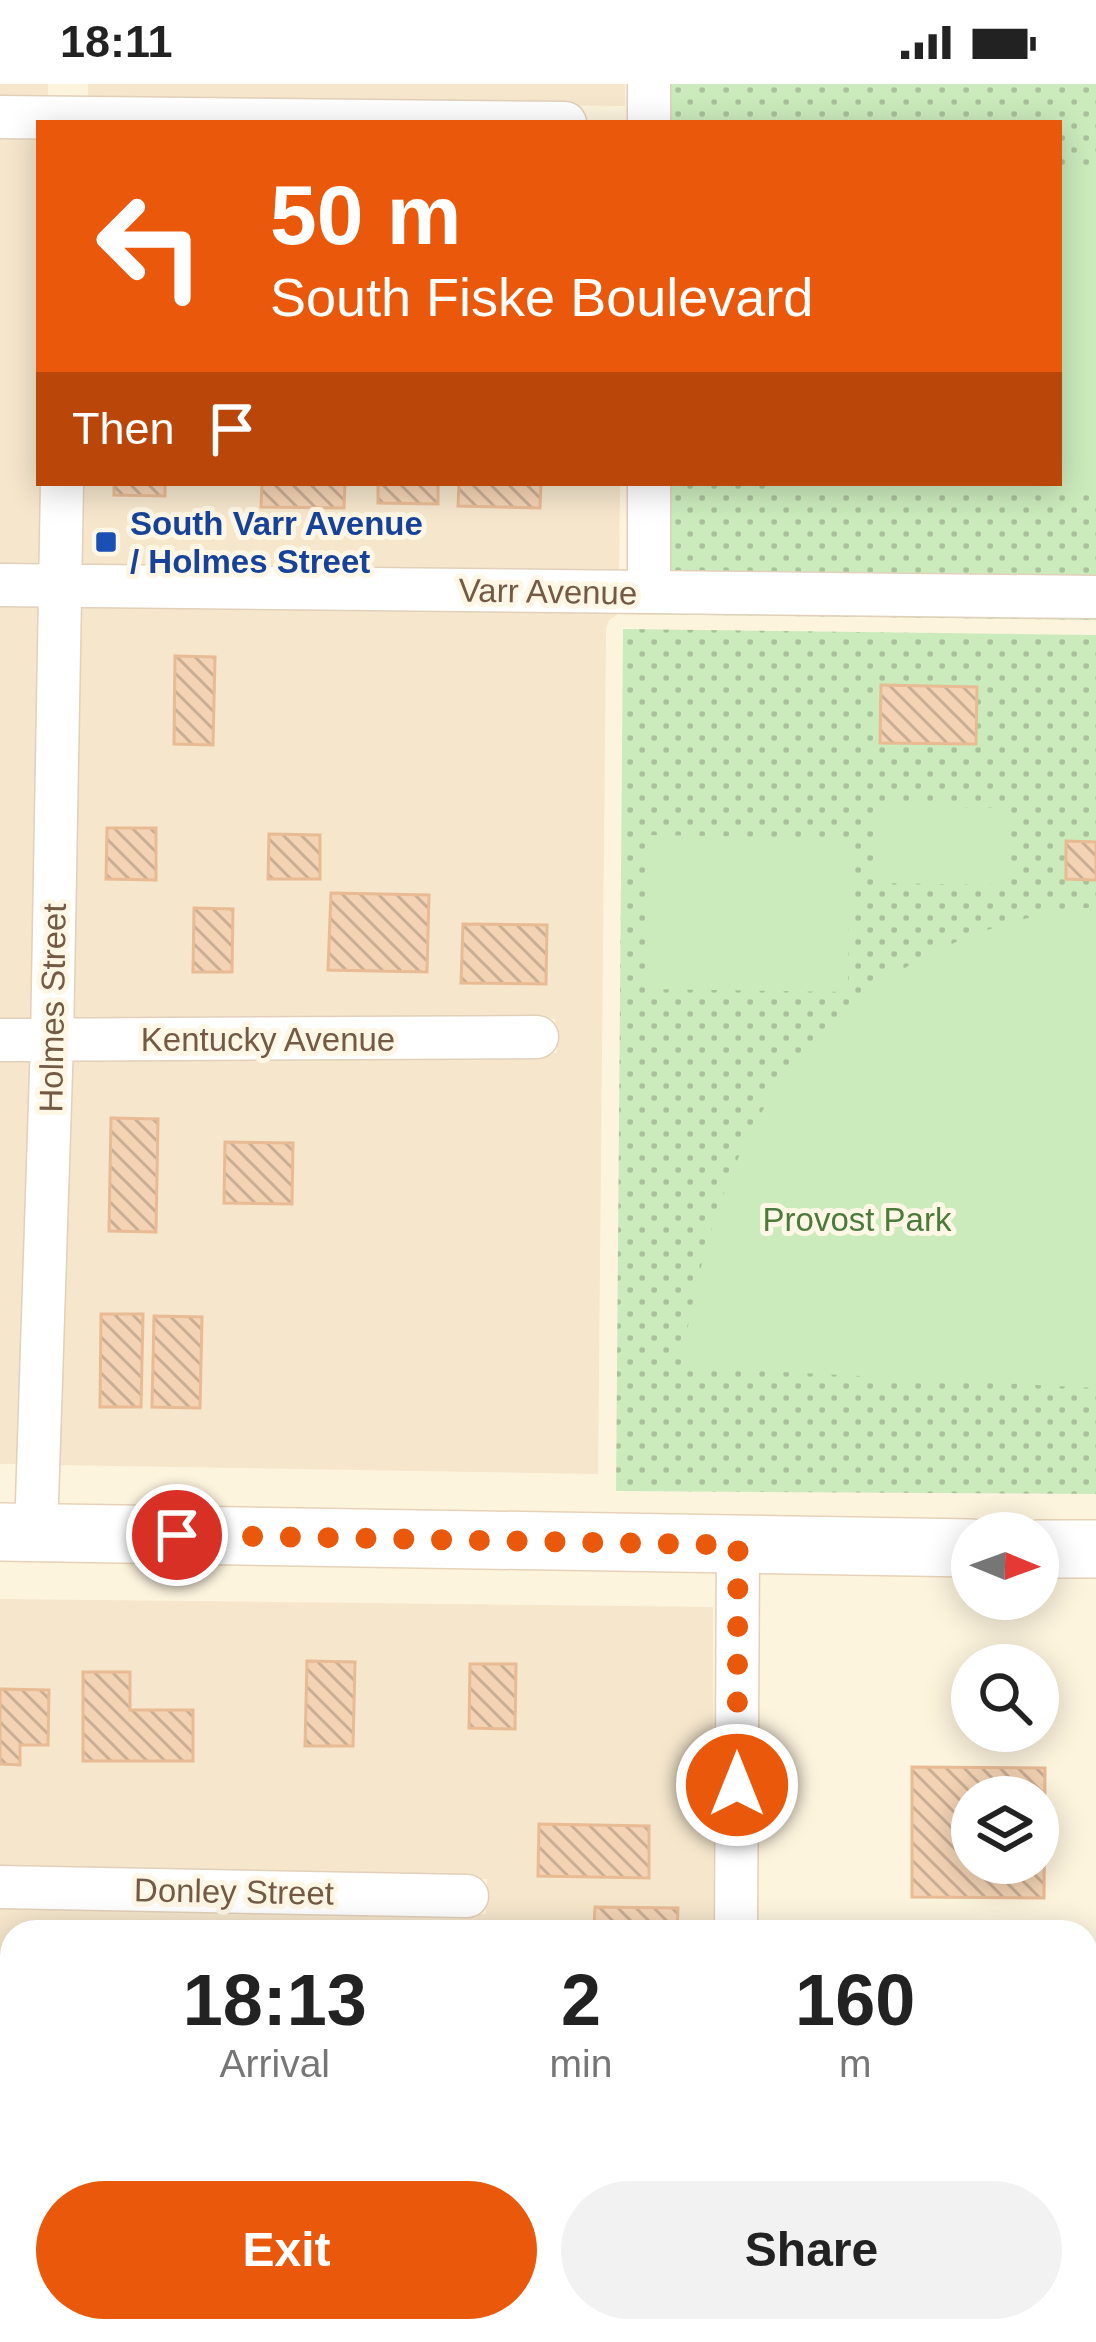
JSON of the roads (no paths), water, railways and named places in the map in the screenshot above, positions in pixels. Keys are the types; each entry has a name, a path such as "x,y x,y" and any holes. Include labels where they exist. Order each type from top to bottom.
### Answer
{"main road":[{"path":"18,1532 951,1548"},
{"path":"1059,1549 1096,1549"}],"street":[{"path":"649,84 649,120"},
{"path":"0,117 68,108 466,120"},
{"name":"Holmes Street","path":"18,1532 52,1041 62,486"},
{"path":"649,486 650,591"},
{"name":"Varr Avenue","path":"0,585 1096,597"},
{"name":"Kentucky Avenue","path":"0,1040 537,1037"},
{"path":"736,1920 738,1545"},
{"name":"Donley Street","path":"0,1887 467,1896"}],"place":[{"name":"South Varr Avenue / Holmes Street","path":"106,542"}],"park label":[{"name":"Provost Park","path":"857,1219"}]}
